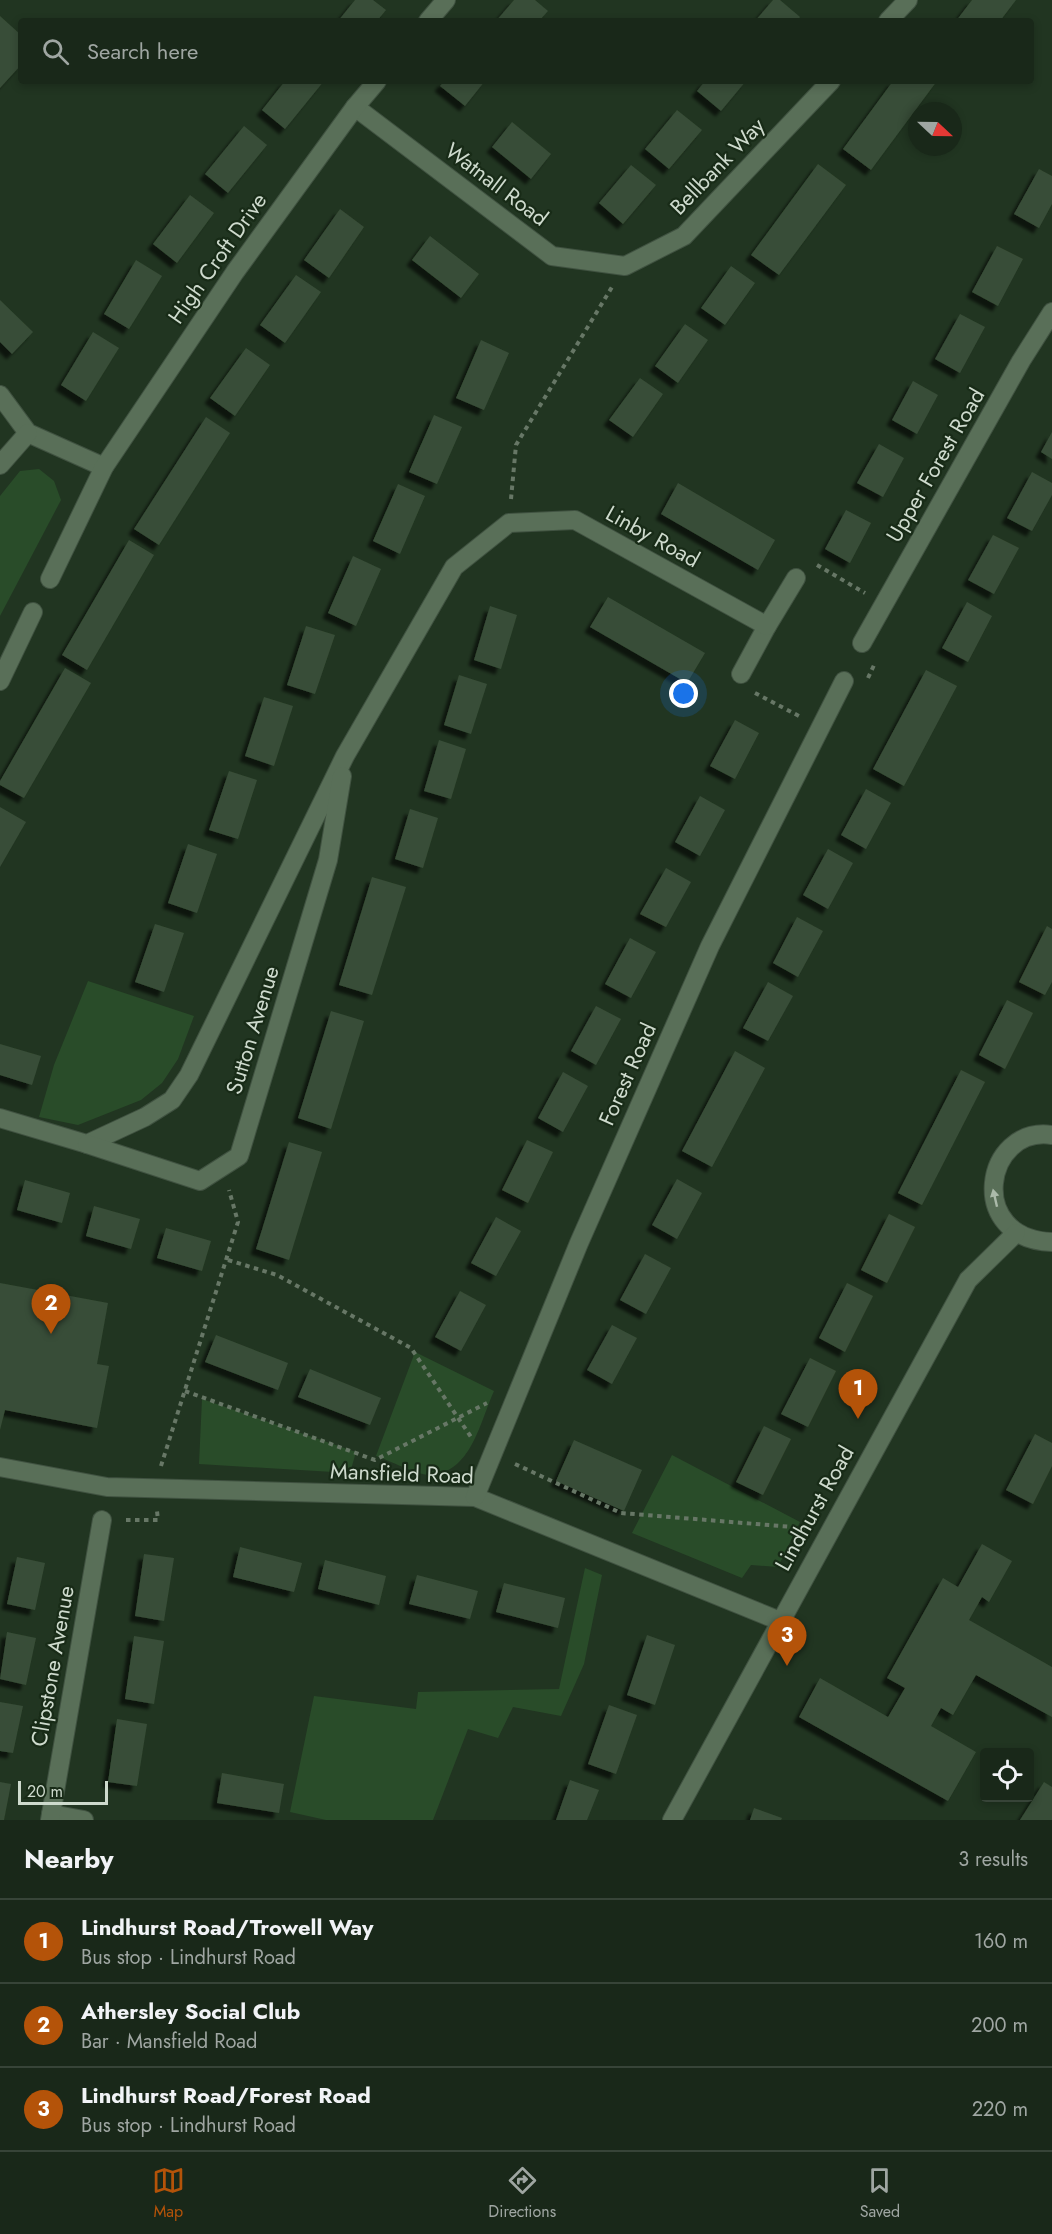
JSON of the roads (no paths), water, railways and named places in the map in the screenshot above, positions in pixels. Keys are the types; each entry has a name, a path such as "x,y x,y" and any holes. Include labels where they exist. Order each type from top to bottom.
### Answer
{"street":[{"path":"431,18 446,0"},
{"path":"891,18 908,0"},
{"name":"High Croft Drive","path":"50,579 104,467 235,272 355,107 374,84"},
{"name":"Bellbank Way","path":"625,266 684,237 828,84"},
{"name":"Watnall Road","path":"355,107 552,256 625,266"},
{"name":"Upper Forest Road","path":"862,643 1021,361 1052,312"},
{"path":"0,395 28,433 104,467"},
{"path":"0,465 28,433"},
{"name":"Linby Road","path":"509,523 575,520 767,626"},
{"name":"Sutton Avenue","path":"87,1144 145,1117 172,1100 189,1075 345,756 454,567 509,523"},
{"path":"741,674 796,578"},
{"path":"0,681 33,612"},
{"name":"Forest Road","path":"474,1497 579,1243 710,946 844,681"},
{"name":"Sutton Avenue","path":"0,1118 200,1181 239,1156 328,860 345,756"},
{"path":"1052,1135 1026,1138 1010,1148 999,1163 992,1183 994,1201 1003,1221 1016,1233 1036,1241 1052,1242"},
{"name":"Lindhurst Road","path":"672,1820 968,1280 1016,1233"},
{"name":"Mansfield Road","path":"0,1467 107,1487 153,1490 474,1497 780,1620"},
{"name":"Clipstone Avenue","path":"51,1817 102,1520"},
{"path":"51,1817 84,1820"}],"place":[{"name":"Athersley Social Club","path":"51,1334"},
{"name":"Lindhurst Road/Trowell Way","path":"858,1419"},
{"name":"Lindhurst Road/Forest Road","path":"787,1666"}]}
